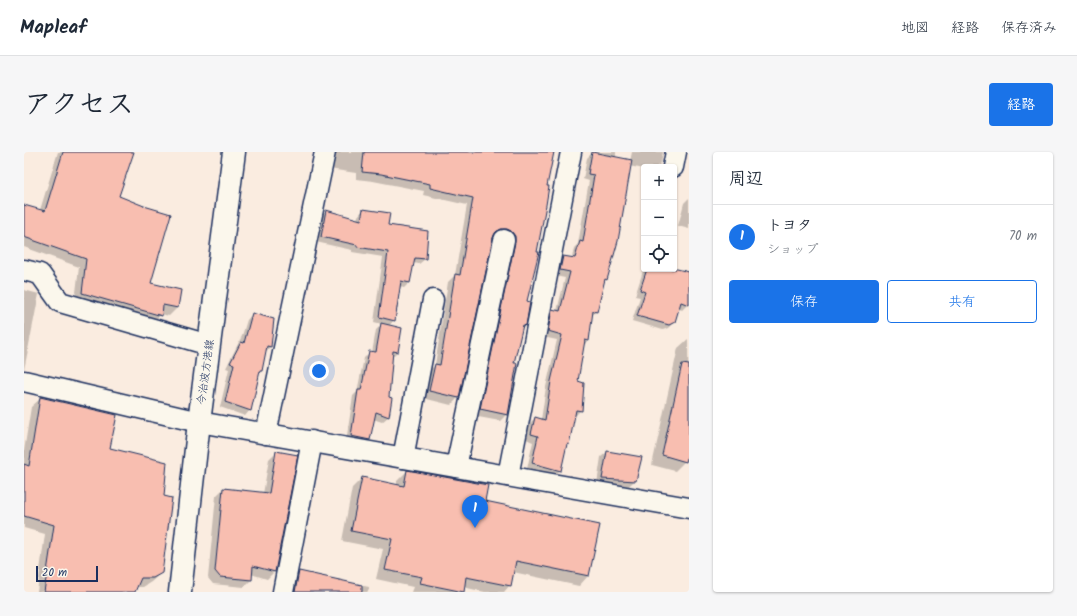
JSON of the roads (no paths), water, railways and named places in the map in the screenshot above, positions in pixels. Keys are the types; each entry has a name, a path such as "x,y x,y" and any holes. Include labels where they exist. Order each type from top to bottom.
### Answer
{"main road":[{"name":"今治波方港線","path":"180,592 199,422 234,152"}],"street":[{"path":"266,434 325,152"},
{"path":"508,476 572,152"},
{"path":"674,164 676,152"},
{"path":"456,467 504,240"},
{"path":"24,270 40,274 60,302 209,346"},
{"path":"403,458 433,300"},
{"path":"24,381 199,422 689,508"},
{"path":"283,592 312,441"}],"place":[{"name":"トヨタ","path":"475,528"}]}
